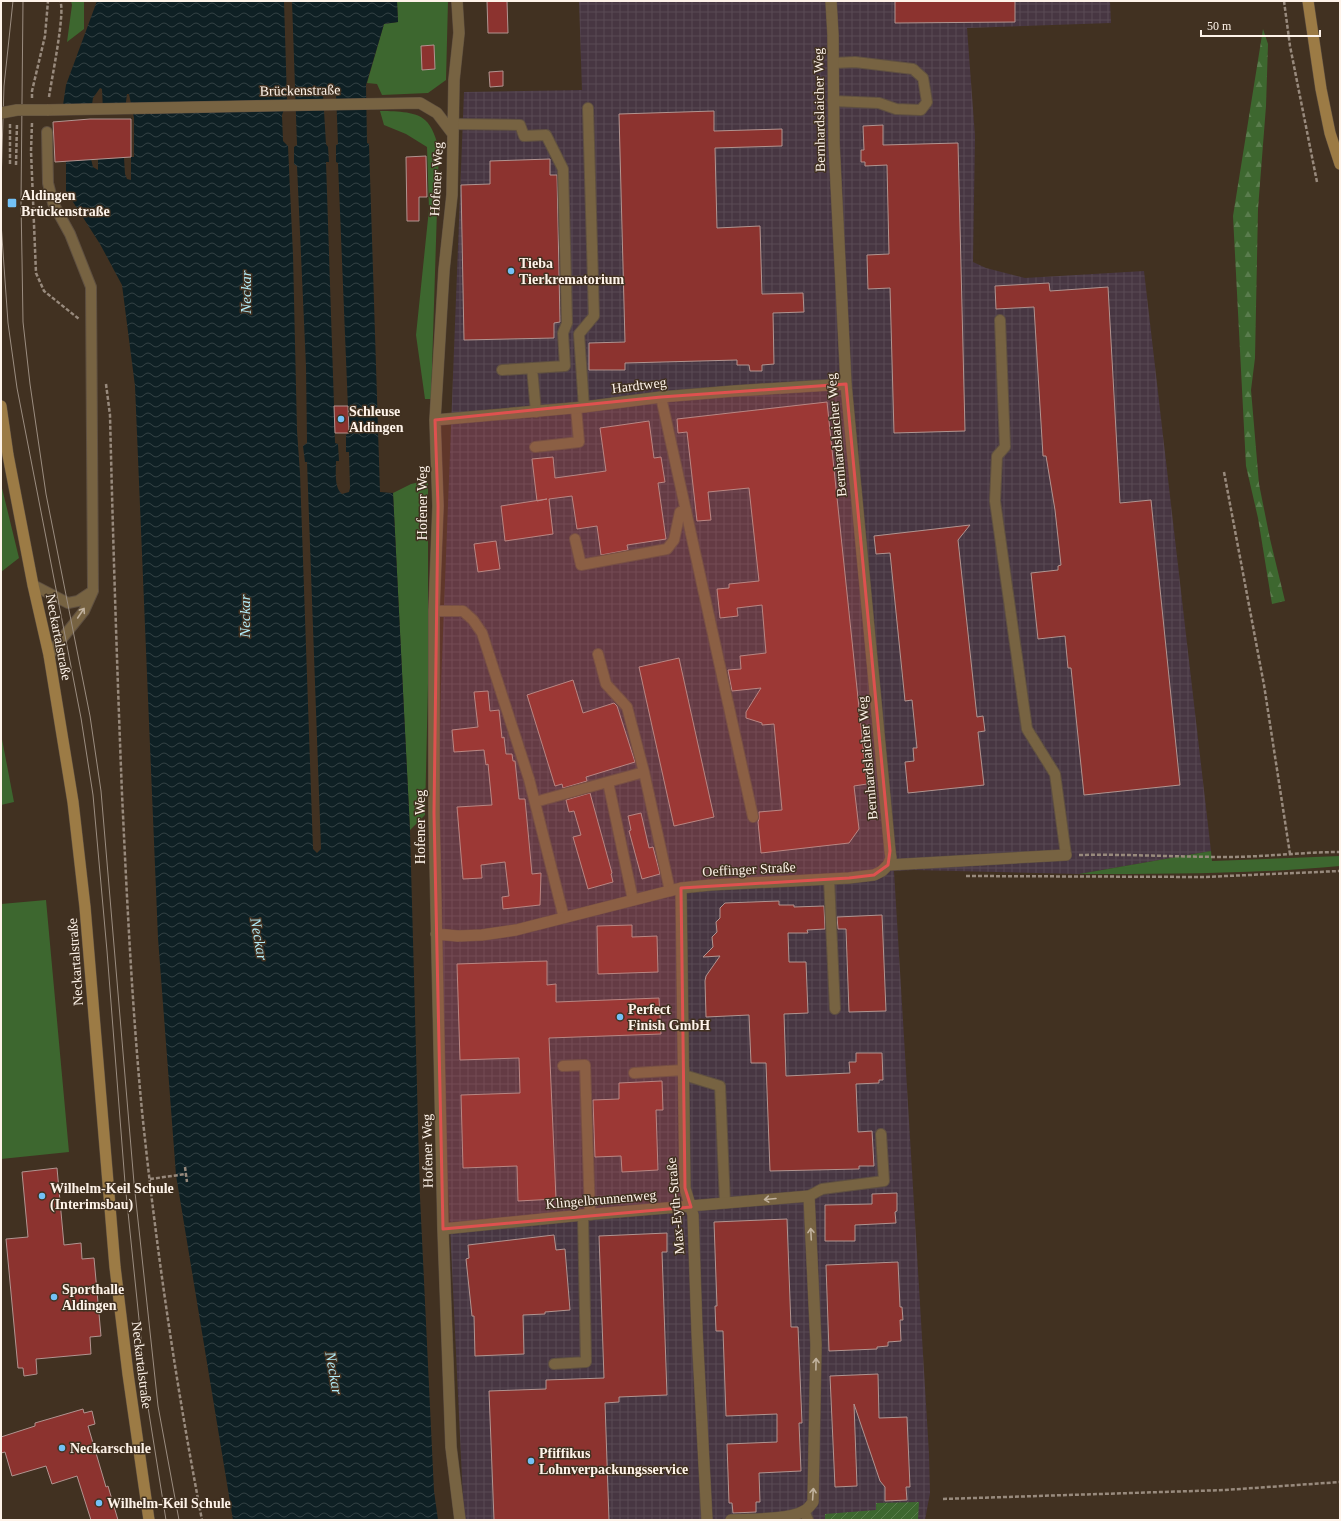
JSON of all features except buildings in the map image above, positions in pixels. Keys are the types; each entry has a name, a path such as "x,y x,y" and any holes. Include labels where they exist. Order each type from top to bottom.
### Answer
{"main road":[{"path":"1308,1 1327,118 1340,164"},
{"name":"Neckartalstraße","path":"1,406 8,455 33,585 49,655 74,810 85,907 115,1267 128,1374 149,1520"}],"street":[{"path":"454,129 454,80 459,33 457,1"},
{"name":"Bernhardslaicher Weg","path":"831,1 838,244 846,384 891,858 888,865"},
{"name":"Brückenstraße","path":"5,112 420,103 437,113 454,129"},
{"name":"Hofener Weg","path":"454,129 452,195 444,270 435,420 438,506 434,611 434,813 443,1229 451,1447 460,1520"},
{"name":"Hardtweg","path":"435,420 580,408 662,397 846,384"},
{"path":"888,865 1066,855"},
{"name":"Oeffinger Straße","path":"436,934 458,936 482,935 516,930 681,888 874,876 888,865"},
{"name":"Max-Eyth-Straße","path":"681,888 685,1188 693,1216 697,1331 707,1520"},
{"path":"733,1520 777,1519 806,1516 808,1508 812,1502 814,1491 816,1353 809,1196"},
{"name":"Klingelbrunnenweg","path":"443,1229 809,1196"}],"lane":[{"path":"833,63 855,62 913,69 923,78 927,102 921,110 896,109 879,103 833,101"},
{"path":"535,447 580,442 579,334 594,316 588,108"},
{"path":"454,129 520,125 524,136 546,135 562,169 567,323 563,333 565,366 502,370"},
{"path":"47,132 48,183 53,202 70,234 91,287 92,329 93,591 84,611 49,655"},
{"path":"1000,320 1005,447 997,456 995,501 1027,729 1055,774 1066,855"},
{"path":"532,368 536,412"},
{"path":"662,397 753,817"},
{"path":"575,539 581,565 667,549 674,540 680,512 686,510"},
{"path":"33,585 68,603 78,601 93,591"},
{"path":"434,611 464,611 473,620 482,633 529,779 564,918"},
{"path":"598,654 606,684 626,707 644,772 670,891"},
{"path":"535,802 644,772"},
{"path":"608,782 634,900"},
{"path":"829,879 835,1009"},
{"path":"554,1364 586,1362 585,1065 563,1066"},
{"path":"634,1073 684,1073 720,1086 725,1203"},
{"path":"809,1196 822,1189 884,1181 881,1134"}],"path":[{"path":"32,99 32,91 45,36 48,1"},
{"path":"47,110 61,17 62,3 60,1"},
{"path":"1284,1 1290,46 1317,182"},
{"path":"5,112 10,165"},
{"path":"32,121 31,151 36,273 44,291 92,329"},
{"path":"16,165 17,130"},
{"path":"105,379 110,415 126,880 134,1013 142,1110 156,1231 176,1370 202,1520"},
{"path":"1224,472 1264,685 1290,854"},
{"path":"1066,855 1120,854 1226,857 1309,852 1340,852"},
{"path":"960,876 1204,877 1340,871"},
{"path":"185,1167 187,1182"},
{"path":"150,1179 186,1174"},
{"path":"943,1499 1225,1490 1340,1482"}],"highlighted area":[{"path":"846,384 890,851 888,865 874,875 849,878 681,888 685,1188 691,1207 443,1229 434,813 438,506 435,420 661,397"}],"shaded area":[{"path":"579,1 1110,1 1111,23 967,28 975,136 973,262 986,268 1025,278 1144,271 1211,851 1079,874 914,870 894,871 929,1454 930,1493 925,1520 464,1520 436,934 441,685 464,92 582,90"}],"green space":[{"path":"71,1 84,1 84,29 67,42 72,5"},
{"path":"397,1 448,1 446,80 428,93 382,95 377,84 367,83 384,24 398,22"},
{"path":"1263,29 1268,44 1266,106 1258,209 1255,358 1251,390 1259,484 1285,601 1272,604 1258,518 1246,466 1233,216"},
{"path":"380,111 404,112 421,117 430,126 439,147 431,399 425,399 416,335 429,209 427,147 406,134 384,125"},
{"path":"428,480 428,684 425,815 410,830 393,493 411,484"},
{"path":"1,484 19,558 1,572"},
{"path":"1,734 14,802 1,805"},
{"path":"1211,851 1212,861 1340,856 1340,866 1243,872 1079,874"},
{"path":"46,900 69,1152 1,1159 1,904"},
{"path":"919,1502 918,1520 825,1520 825,1514 876,1510 876,1503"}],"water":[{"name":"Neckar","path":"97,1 284,1 287,101 282,115 283,141 288,146 313,849 317,853 321,849 307,462 305,462 303,446 307,443 306,366 297,166 294,164 294,147 297,145 292,1 397,1 398,22 384,24 366,85 367,143 369,144 380,492 393,493 410,830 420,1197 434,1491 438,1520 233,1520 176,1175 158,938 135,386 122,285 100,244 66,191 66,161 91,159 93,167 98,170 98,159 124,158 125,174 127,179 131,180 131,157 134,157 134,118 129,94 127,94 125,110 103,111 102,89 100,88 93,98 91,111 62,112 66,85","holes":["330,87 334,89 336,93 338,144 336,145 336,162 338,163 349,433 346,435 346,452 349,452 350,488 349,492 342,494 339,491 336,479 336,461 339,461 338,444 335,443 326,162 329,162 328,147 326,144 323,94 325,89"]}],"tram line":[{"path":"1,184 4,86 13,1"},
{"path":"23,1 21,202 23,322 30,384 46,494 90,716 101,791 134,1183 158,1406 179,1520"},
{"path":"1,223 8,323 17,388 81,718 93,795 125,1183 148,1407 166,1520"}],"place":[{"name":"Aldingen Brückenstraße","path":"12,203"},
{"name":"Tieba Tierkrematorium","path":"511,271"},
{"name":"Schleuse Aldingen","path":"341,419"},
{"name":"Perfect Finish GmbH","path":"620,1017"},
{"name":"Wilhelm-Keil Schule (Interimsbau)","path":"42,1196"},
{"name":"Sporthalle Aldingen","path":"54,1297"},
{"name":"Neckarschule","path":"62,1448"},
{"name":"Pfiffikus Lohnverpackungsservice","path":"531,1461"},
{"name":"Wilhelm-Keil Schule","path":"99,1503"}]}
